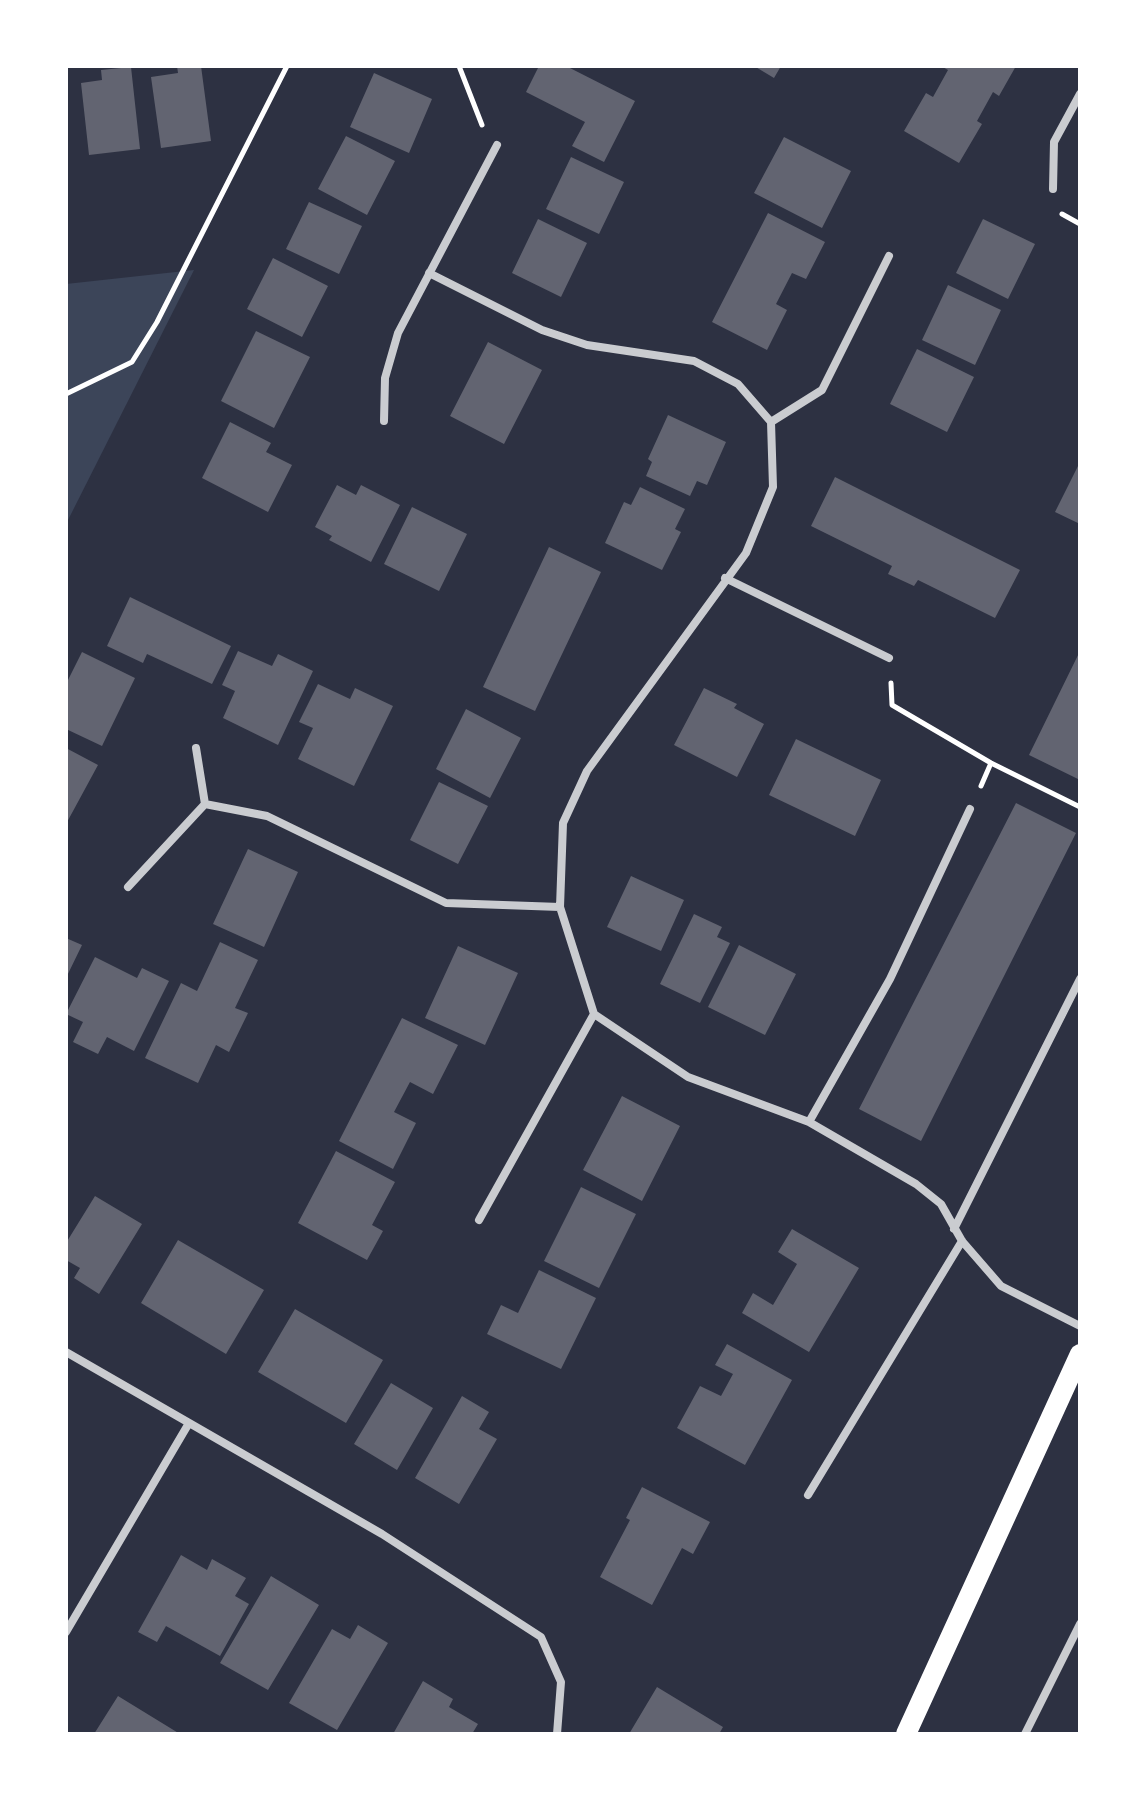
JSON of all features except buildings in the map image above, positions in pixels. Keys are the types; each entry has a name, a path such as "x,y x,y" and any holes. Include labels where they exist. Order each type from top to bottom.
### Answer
{"main road":[{"path":"906,1734 1080,1354"}],"street":[{"path":"1053,189 1054,142 1080,94"},
{"path":"384,421 385,378 398,333 497,145"},
{"path":"771,422 822,390 889,256"},
{"path":"429,273 542,330 587,345 694,361 738,384 771,422 773,487 746,553 587,771 563,823 560,907 594,1014 688,1077 809,1122 916,1184 941,1204 962,1241 1001,1286 1080,1326"},
{"path":"725,578 889,658"},
{"path":"196,748 205,804"},
{"path":"205,804 267,816 446,903 560,907"},
{"path":"128,887 205,804"},
{"path":"809,1122 890,979 970,809"},
{"path":"954,1229 1080,979"},
{"path":"479,1220 594,1014"},
{"path":"808,1495 962,1241"},
{"path":"66,1352 382,1534 541,1637 561,1682 557,1734"},
{"path":"66,1632 189,1423"},
{"path":"1025,1734 1080,1624"}],"path":[{"path":"66,394 132,362 157,322 287,66"},
{"path":"459,66 486,134 497,145"},
{"path":"889,658 892,705 991,763 1080,807"}],"shaded area":[{"path":"194,270 66,524 66,284"}]}
